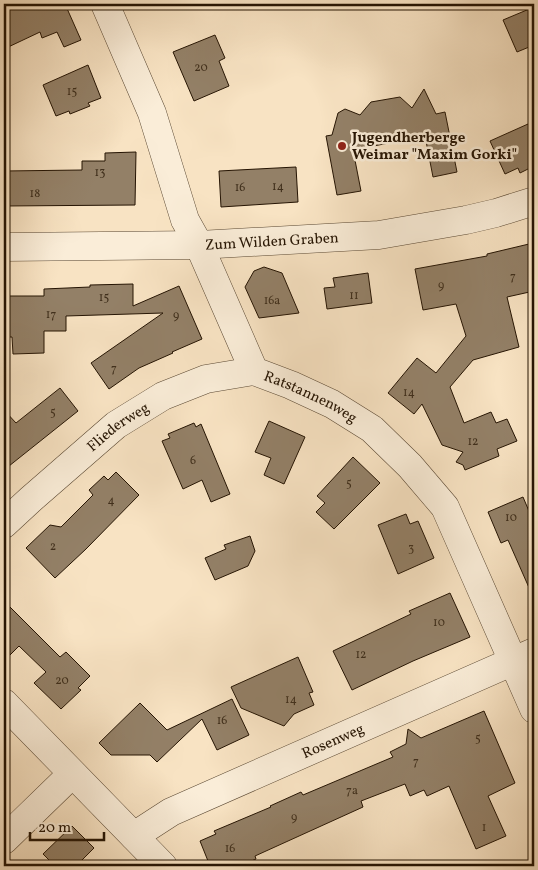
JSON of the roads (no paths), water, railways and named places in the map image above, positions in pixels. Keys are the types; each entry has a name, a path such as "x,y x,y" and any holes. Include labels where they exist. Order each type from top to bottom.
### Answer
{"street":[{"name":"Ratstannenweg","path":"105,4 152,113 185,220 200,245 254,371 291,385 332,404 372,429 410,466 445,507 523,657 534,709"},
{"name":"Zum Wilden Graben","path":"4,247 200,245 379,235 481,216 534,201"},
{"name":"Fliederweg","path":"4,524 116,425 163,396 206,379 254,371"},
{"name":"Rosenweg","path":"134,836 172,812 523,657"},
{"path":"4,703 163,866"},
{"path":"4,840 72,774"}],"place":[{"name":"Jugendherberge Weimar \"Maxim Gorki\"","path":"342,146"}]}
